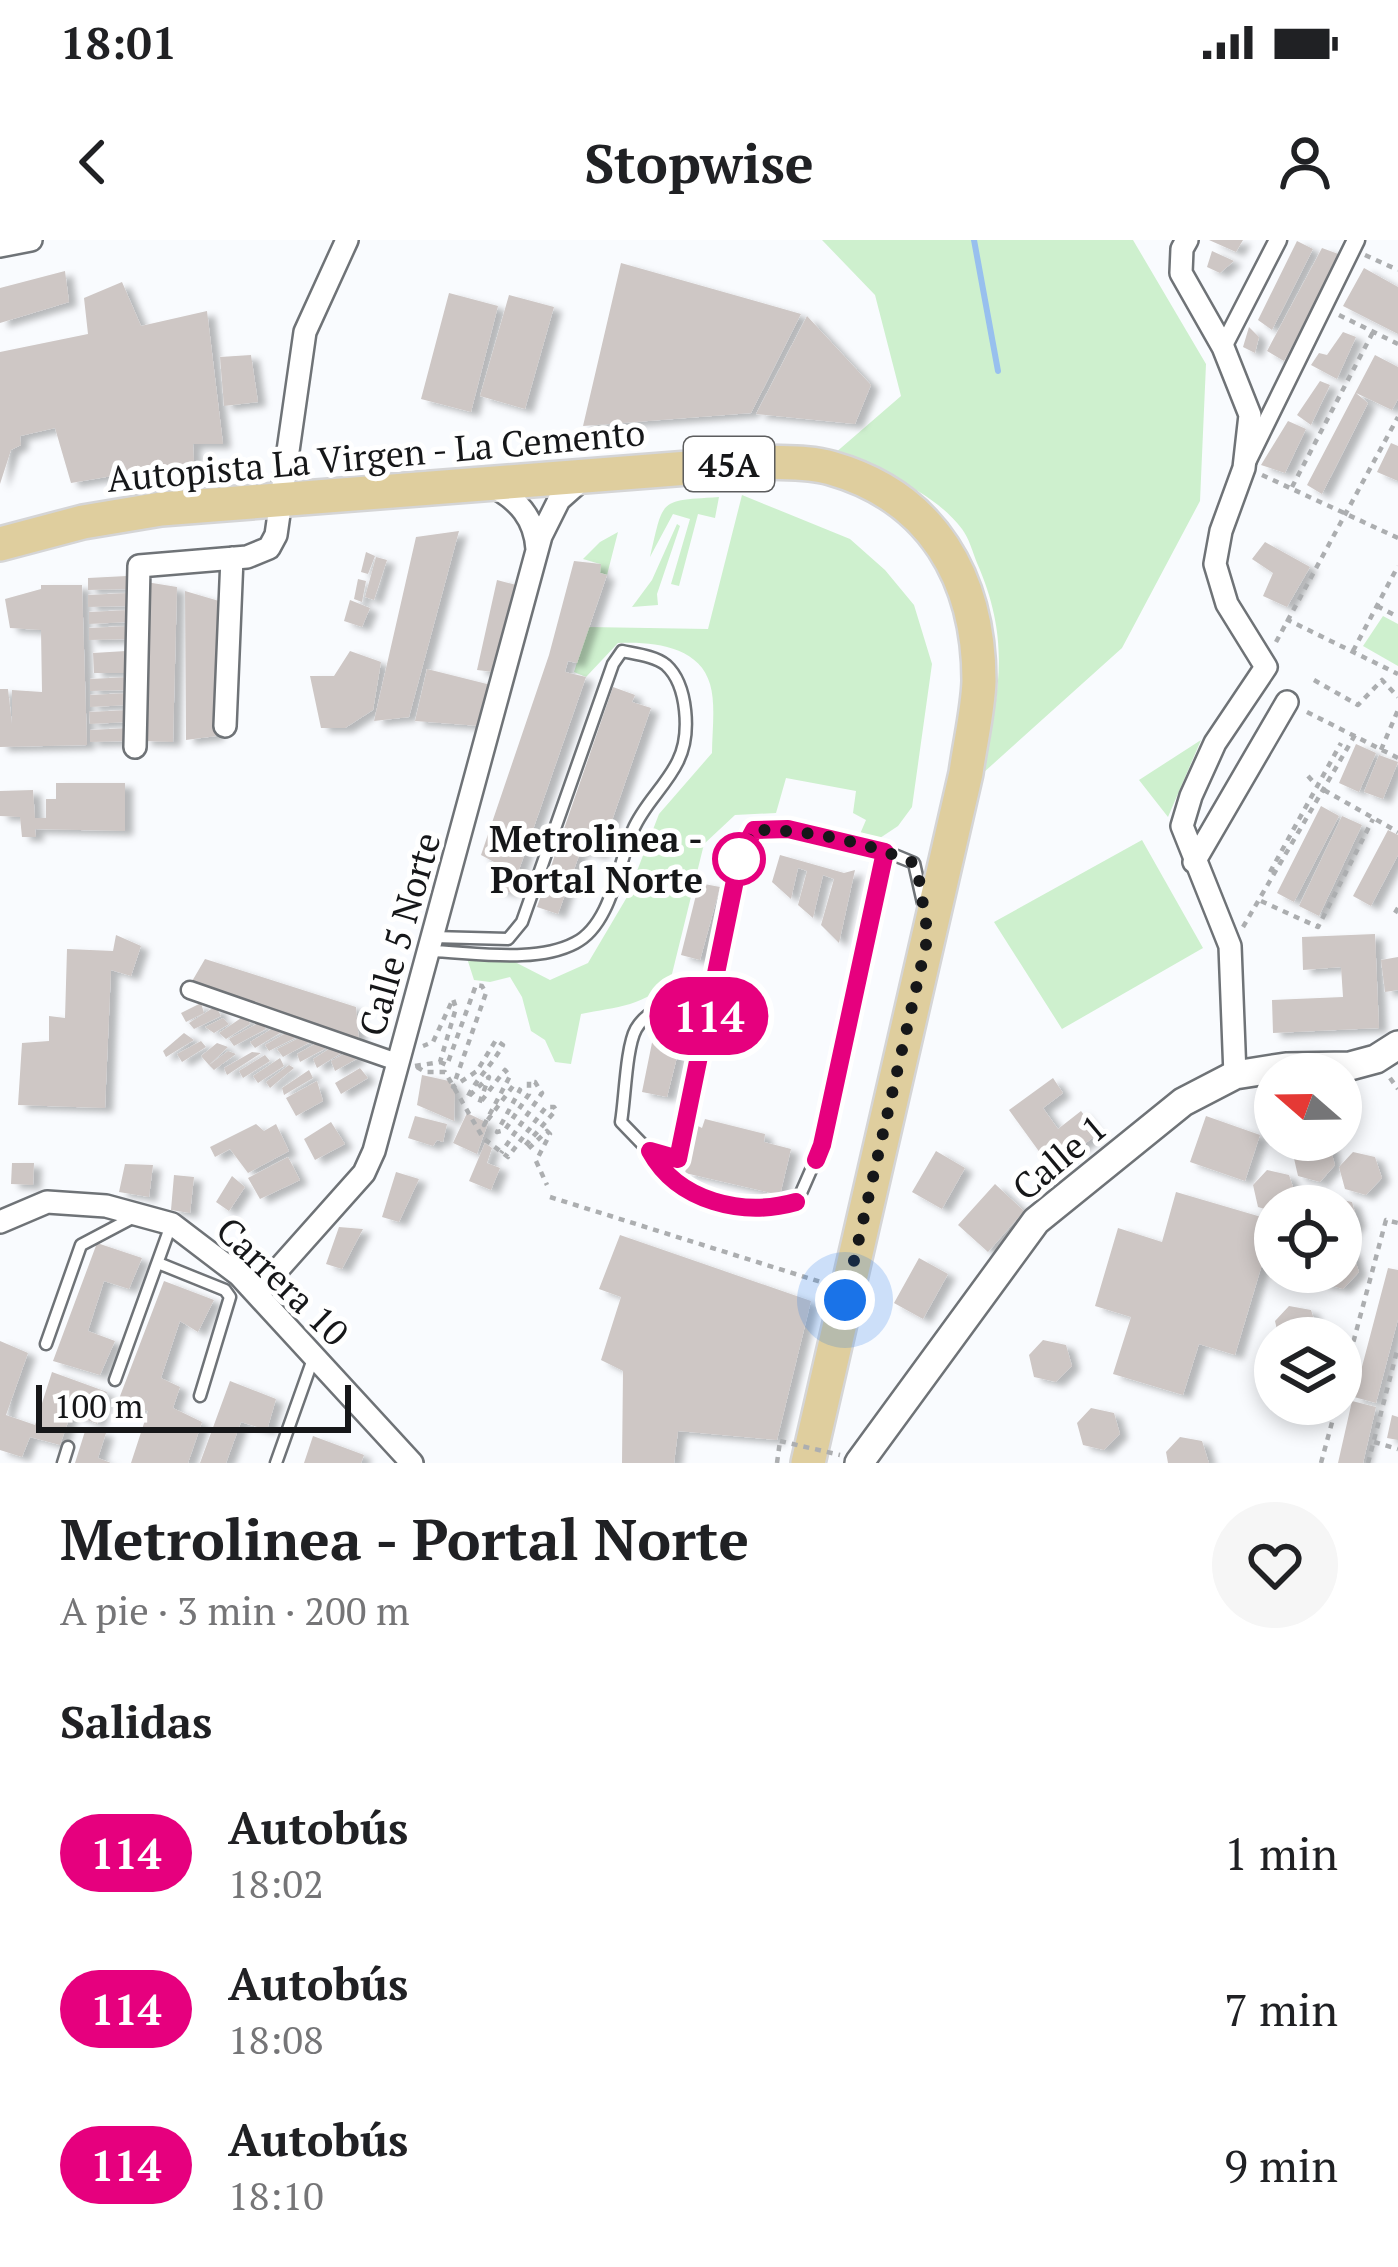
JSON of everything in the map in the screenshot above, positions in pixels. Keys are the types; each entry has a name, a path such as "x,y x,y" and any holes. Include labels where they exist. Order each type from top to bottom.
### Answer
{"main road":[{"name":"Autopista La Virgen - La Cemento","path":"0,544 83,522 161,509 766,462 828,467 878,486 918,514 944,547 965,587 976,636 979,685 966,773 928,936 836,1460"}],"street":[{"path":"0,246 31,240"},
{"path":"135,747 139,566 247,557 269,548 275,535 305,332 347,240"},
{"path":"1222,347 1279,240"},
{"path":"1235,1075 1230,946 1182,826 1215,743 1267,667 1227,604 1214,564 1220,531 1244,468 1356,240"},
{"path":"1184,249 1181,273 1222,347 1250,415 1244,468"},
{"name":"Calle 5 Norte","path":"257,1293 364,1172 374,1150 407,1064 431,944 548,517 588,474"},
{"path":"472,482 512,497 536,534 538,556"},
{"path":"225,726 232,558"},
{"path":"1194,862 1286,702"},
{"path":"190,990 407,1064"},
{"name":"Calle 1","path":"836,1460 1036,1221 1183,1102 1235,1075 1286,1067 1350,1066 1376,1059 1398,1045"},
{"name":"Carrera 10","path":"3,1219 47,1202 106,1205 172,1224 222,1259 257,1293 412,1463"}],"lane":[{"path":"622,651 664,663 678,682 683,705 680,759 632,831 590,933 574,944 537,953 431,944 508,939 522,922 613,664 622,651"},
{"path":"650,1151 678,1159 740,856 754,830 788,829 914,863 928,936"},
{"path":"717,980 702,995 656,1008 635,1030 621,1122 650,1151 661,1172 686,1190 717,1202 765,1211 796,1202 822,1145 885,852"},
{"path":"46,1344 81,1246 142,1214"},
{"path":"115,1380 172,1224"},
{"path":"158,1263 224,1289 230,1298 200,1396"},
{"path":"276,1463 314,1356"},
{"path":"63,1463 68,1447"}],"path":[{"path":"1323,308 1398,344"},
{"path":"1292,487 1372,332"},
{"path":"1267,667 1286,619 1398,417"},
{"path":"1244,468 1398,538"},
{"path":"1353,651 1398,566"},
{"path":"1377,606 1398,617"},
{"path":"1286,619 1398,674"},
{"path":"1314,680 1358,705 1382,680 1398,697"},
{"path":"1286,702 1398,758"},
{"path":"1382,750 1398,710"},
{"path":"1270,872 1355,736"},
{"path":"1230,946 1261,901 1341,743"},
{"path":"1308,776 1398,832"},
{"path":"1261,901 1318,927 1373,819"},
{"path":"407,1064 447,1064 476,985 482,986 486,993 453,1087"},
{"path":"407,1064 424,1044 433,1042 453,999 456,1008 440,1062"},
{"path":"453,1087 477,1071 496,1040 503,1045 467,1098 489,1077 479,1104 505,1070 510,1076 484,1125 514,1086 520,1090 497,1132 505,1130 529,1094 529,1081 535,1082 542,1093 501,1153"},
{"path":"407,1064 424,1072 445,1072 483,1138 508,1156 546,1107 554,1107 525,1146 528,1149 547,1131 550,1134 536,1161 548,1185"},
{"path":"550,1197 824,1283"},
{"path":"1360,1317 1386,1220 1398,1223"},
{"path":"1368,1463 1398,1347"},
{"path":"1389,1380 1398,1382"},
{"path":"1321,1463 1331,1425"},
{"path":"777,1463 780,1441 836,1460"},
{"path":"1373,1442 1398,1449"}],"green space":[{"path":"822,240 1133,240 1206,364 1200,501 1122,648 983,773 999,668 988,592 967,537 950,515 904,483 834,454 901,396 875,295"},
{"path":"742,495 850,539 914,605 932,664 912,807 898,826 880,838 860,834 866,820 853,813 856,791 786,778 776,813 735,815 704,844 671,978 641,1000 581,1014 571,1064 555,1062 545,1040 531,1031 522,997 510,977 474,980 465,952 513,961 550,980 588,963 627,897 659,814 712,753 713,709 705,671 673,648 618,643 586,677 574,672 588,627 708,629"},
{"path":"719,497 715,518 698,514 679,586 671,584 690,519 673,514 650,557 662,513 674,502"},
{"path":"677,524 658,605 632,607 652,580"},
{"path":"618,532 607,575 600,573 600,564 583,559"},
{"path":"1383,616 1398,624 1398,666 1363,646"},
{"path":"1201,740 1168,817 1139,780"},
{"path":"1142,840 1203,948 1062,1029 994,922"}],"building":[{"path":"1209,240 1243,240 1236,252"},
{"path":"1297,241 1313,249 1272,330 1258,320"},
{"path":"1322,248 1341,255 1284,361 1267,351"},
{"path":"1212,251 1234,261 1220,273 1207,267"},
{"path":"621,263 801,314 751,413 583,426"},
{"path":"1364,268 1398,287 1398,334 1343,306"},
{"path":"65,271 69,302 0,323 0,288"},
{"path":"122,282 141,326 207,311 223,444 193,444 194,462 71,483 55,428 20,436 21,445 11,450 0,484 0,352 88,334 84,298"},
{"path":"449,293 498,306 471,412 421,399"},
{"path":"509,295 554,307 525,409 480,396"},
{"path":"807,316 871,385 855,424 756,414"},
{"path":"1249,327 1259,337 1255,353 1243,347"},
{"path":"1343,332 1356,337 1337,379 1311,365 1319,353 1327,355"},
{"path":"251,355 258,402 224,406 220,357"},
{"path":"1375,355 1398,367 1398,399 1392,410 1356,393 1368,403 1322,494 1307,485"},
{"path":"1320,381 1330,385 1311,425 1297,415"},
{"path":"1288,421 1306,429 1285,473 1261,465"},
{"path":"1391,443 1398,446 1398,481 1377,472"},
{"path":"459,531 409,717 374,721 416,537"},
{"path":"1265,542 1310,567 1287,607 1263,596 1273,573 1252,559"},
{"path":"366,552 375,556 368,574 361,572"},
{"path":"376,557 387,560 374,600 365,597"},
{"path":"574,561 601,564 600,573 607,575 577,663 568,661 565,672 586,677 511,893 489,887 496,863 481,855 549,655"},
{"path":"127,576 127,589 88,590 88,578"},
{"path":"358,579 366,581 362,602 354,599"},
{"path":"497,580 524,587 502,673 477,670"},
{"path":"146,582 177,587 173,742 143,741"},
{"path":"41,585 82,585 87,745 0,747 0,689 8,689 12,724 12,690 42,692 41,630 10,628 5,599 41,589"},
{"path":"185,591 219,601 216,736 186,740"},
{"path":"127,593 127,606 88,607 88,595"},
{"path":"350,600 370,608 362,627 344,621"},
{"path":"128,610 128,622 89,624 89,612"},
{"path":"128,626 128,639 89,640 89,628"},
{"path":"126,651 127,673 94,673 93,653"},
{"path":"350,651 381,662 373,710 345,728 321,728 310,676 334,676"},
{"path":"427,669 499,687 480,726 415,721"},
{"path":"128,677 128,690 90,691 90,679"},
{"path":"613,687 635,695 632,702 651,708 600,855 581,850 558,914 537,907"},
{"path":"128,693 129,705 90,707 90,695"},
{"path":"128,710 128,722 90,724 89,712"},
{"path":"128,728 128,741 90,742 90,730"},
{"path":"1356,744 1376,753 1359,792 1339,783"},
{"path":"1379,755 1398,762 1383,799 1364,792"},
{"path":"56,783 125,783 125,831 35,829 36,837 22,837 20,817 0,816 0,791 33,790 35,818 46,818 46,799 56,799"},
{"path":"1321,806 1339,816 1294,902 1277,893"},
{"path":"1342,816 1362,825 1319,916 1299,906"},
{"path":"1388,830 1398,835 1398,855 1371,906 1353,896"},
{"path":"780,855 844,873 855,870 839,943 821,925 834,879 823,875 813,918 798,905 807,871 798,868 791,899 772,882"},
{"path":"699,883 720,887 700,960 681,955"},
{"path":"1375,934 1379,1028 1273,1033 1272,1000 1343,997 1341,967 1303,970 1302,937"},
{"path":"116,935 141,946 131,976 111,970 105,1108 18,1105 22,1043 49,1041 49,1016 65,1018 67,949 113,951"},
{"path":"1398,957 1398,990 1385,992 1381,960"},
{"path":"205,959 356,1007 359,1042 191,983"},
{"path":"201,1003 204,1013 186,1022 181,1013"},
{"path":"216,1006 221,1016 194,1029 189,1023"},
{"path":"247,1014 250,1024 226,1039 219,1033"},
{"path":"223,1018 229,1024 214,1033 205,1027"},
{"path":"657,1018 685,1025 667,1097 642,1092"},
{"path":"262,1021 266,1029 234,1046 229,1039"},
{"path":"278,1025 280,1033 255,1048 250,1042"},
{"path":"293,1029 297,1037 269,1051 265,1045"},
{"path":"184,1033 194,1040 166,1057 163,1051"},
{"path":"307,1034 314,1040 283,1057 277,1049"},
{"path":"322,1040 328,1047 300,1062 297,1054"},
{"path":"201,1041 206,1047 182,1062 177,1054"},
{"path":"217,1043 228,1047 209,1065 201,1056"},
{"path":"337,1044 343,1052 317,1068 313,1059"},
{"path":"353,1049 358,1058 335,1071 331,1061"},
{"path":"228,1051 236,1054 214,1070 209,1065"},
{"path":"252,1052 261,1053 227,1075 224,1068"},
{"path":"265,1055 270,1061 243,1078 239,1071"},
{"path":"280,1058 284,1066 258,1083 253,1076"},
{"path":"289,1065 294,1068 270,1088 266,1082"},
{"path":"360,1068 368,1078 341,1094 335,1083"},
{"path":"309,1070 313,1078 284,1095 282,1088"},
{"path":"422,1075 449,1081 455,1089 454,1121 417,1105"},
{"path":"1053,1078 1063,1093 1043,1108 1058,1129 1081,1111 1098,1134 1051,1168 1009,1110"},
{"path":"317,1081 323,1101 296,1116 286,1098"},
{"path":"467,1113 488,1123 477,1154 453,1143"},
{"path":"415,1116 447,1124 443,1142 437,1140 433,1146 408,1138"},
{"path":"1206,1116 1254,1133 1254,1153 1245,1181 1190,1162"},
{"path":"705,1119 765,1134 764,1142 791,1149 780,1195 685,1173 696,1125 702,1128"},
{"path":"331,1122 345,1144 315,1160 304,1139"},
{"path":"256,1124 264,1131 276,1124 289,1151 248,1173 230,1149 215,1157 210,1147"},
{"path":"485,1143 492,1148 487,1163 500,1168 491,1190 469,1181"},
{"path":"936,1151 965,1168 942,1209 912,1192"},
{"path":"1362,1154 1375,1157 1382,1178 1366,1195 1362,1185 1344,1185 1339,1167 1345,1161 1362,1161"},
{"path":"288,1157 300,1180 260,1199 248,1178"},
{"path":"1295,1161 1334,1161 1320,1182 1298,1176"},
{"path":"12,1163 34,1163 33,1185 11,1184"},
{"path":"125,1164 153,1165 149,1197 119,1192"},
{"path":"1267,1170 1289,1175 1292,1185 1254,1185 1254,1189 1253,1185"},
{"path":"396,1172 419,1179 399,1222 382,1217"},
{"path":"174,1175 194,1177 190,1213 171,1210"},
{"path":"232,1176 245,1187 229,1211 216,1202"},
{"path":"995,1184 1024,1211 988,1252 958,1225"},
{"path":"1176,1192 1254,1215 1254,1291 1235,1355 1199,1344 1183,1395 1113,1374 1131,1317 1095,1306 1118,1228 1162,1242"},
{"path":"339,1227 363,1229 342,1269 326,1264"},
{"path":"620,1235 811,1301 777,1440 678,1431 674,1463 622,1463 623,1371 601,1360 621,1297 599,1289"},
{"path":"97,1243 142,1258 129,1289 104,1281 88,1331 115,1341 100,1375 53,1361"},
{"path":"919,1258 948,1274 923,1319 894,1303"},
{"path":"1388,1268 1398,1270 1398,1319 1376,1403 1362,1399 1362,1367"},
{"path":"164,1281 214,1300 198,1332 180,1321 161,1378 180,1387 173,1408 202,1422 188,1463 131,1463 148,1411 117,1404"},
{"path":"1289,1306 1311,1310 1313,1317 1279,1317"},
{"path":"1043,1340 1066,1345 1072,1366 1056,1382 1034,1377 1029,1355"},
{"path":"0,1341 28,1353 6,1415 35,1425 52,1372 107,1392 97,1424 71,1413 60,1445 30,1437 22,1457 0,1450"},
{"path":"230,1381 276,1399 267,1430 241,1422 226,1463 200,1463"},
{"path":"1362,1404 1376,1407 1363,1463 1338,1463 1347,1425 1362,1425"},
{"path":"1091,1408 1114,1413 1120,1434 1104,1450 1083,1445 1077,1423"},
{"path":"1392,1415 1398,1417 1398,1440 1387,1438"},
{"path":"86,1428 106,1433 98,1458 111,1463 75,1463"},
{"path":"313,1436 364,1455 361,1463 304,1463"},
{"path":"1180,1437 1202,1441 1209,1463 1168,1463 1166,1452"}],"waterway":[{"path":"974,240 998,371"}],"bus line":[{"name":"114","path":"796,1202 765,1211 717,1202 686,1190 661,1172 650,1151 678,1159 740,856 754,830 788,829 885,852 816,1160"}],"place":[{"name":"Metrolinea - Portal Norte","path":"739,859"}],"route":[{"path":"739,859 754,830 788,829 894,854 914,863 918,873 928,936 845,1300"}]}
